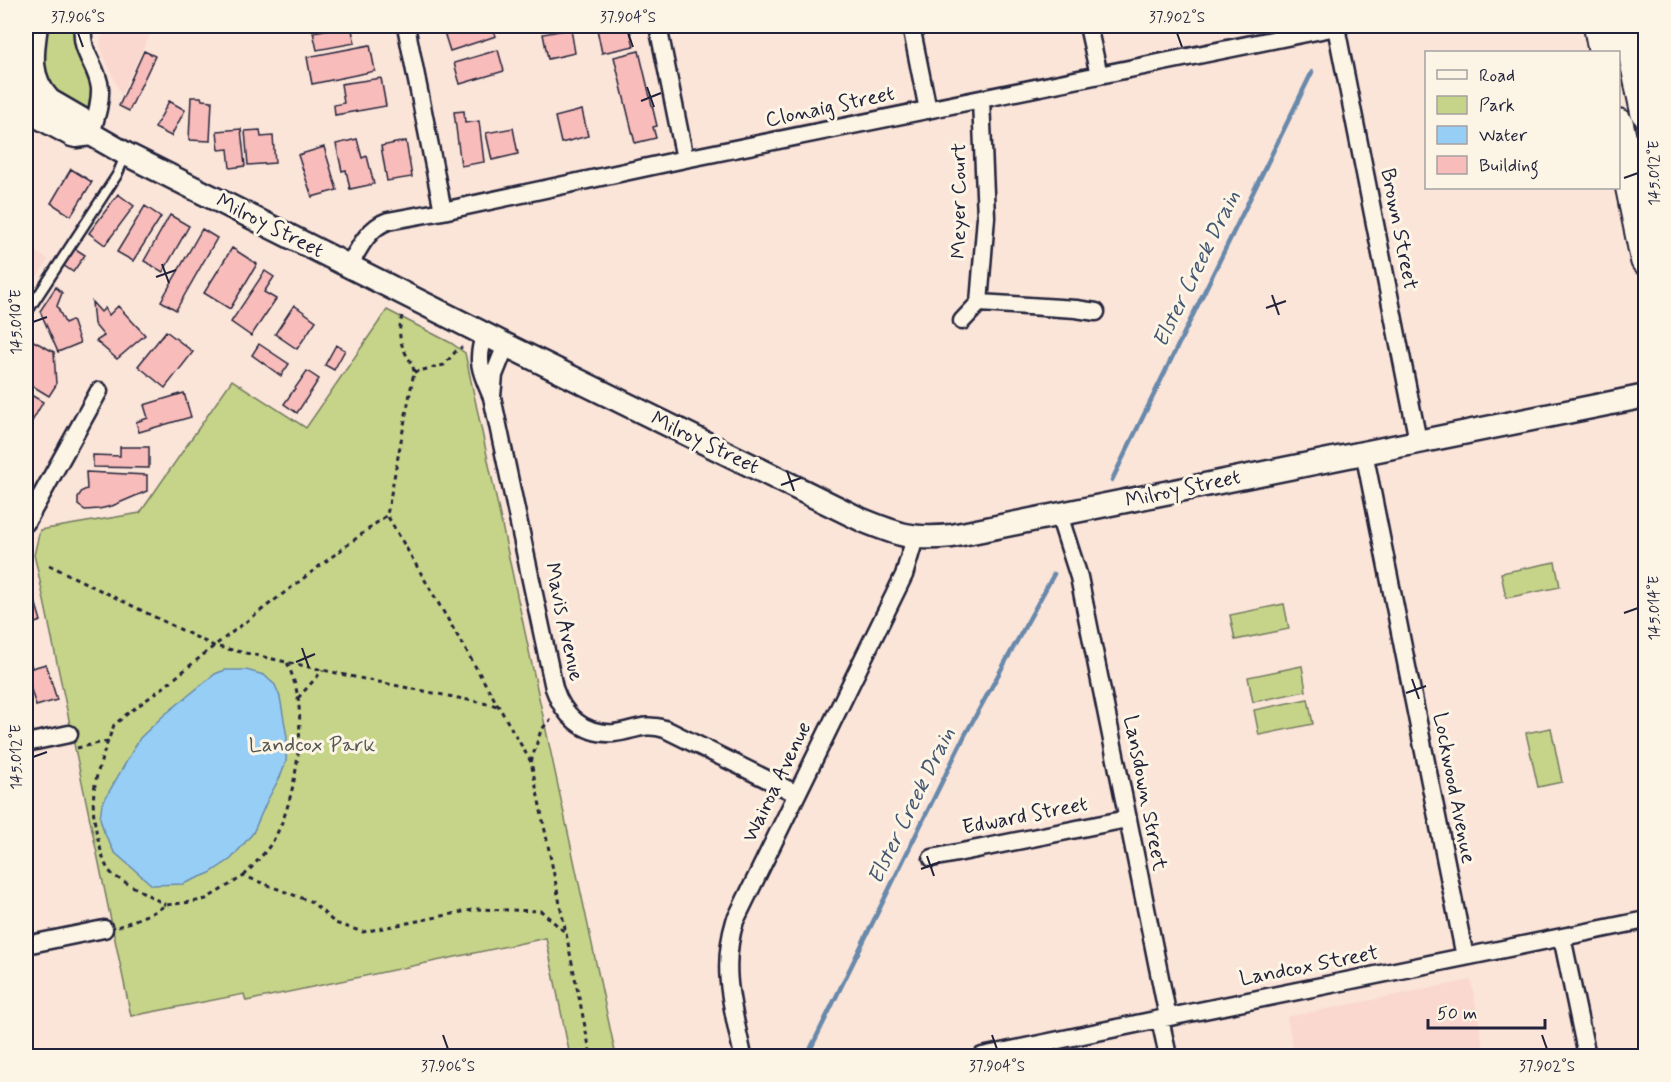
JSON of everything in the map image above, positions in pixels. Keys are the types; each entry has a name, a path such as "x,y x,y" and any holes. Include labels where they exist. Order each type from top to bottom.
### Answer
{"highway":[{"path":"1599,26 1604,51"},
{"path":"1628,26 1646,112"},
{"path":"1620,132 1641,216 1646,260"}],"street":[{"path":"36,26 32,64 39,87 49,101"},
{"path":"83,26 85,49 100,88 100,99 91,134"},
{"path":"406,26 443,211"},
{"path":"658,26 685,159"},
{"path":"911,26 928,110"},
{"path":"1088,26 1099,75"},
{"name":"Clonaig Street","path":"349,266 370,231 381,223 1339,26"},
{"name":"Brown Street","path":"1339,26 1418,441"},
{"name":"Milroy Street","path":"26,87 81,119 91,134 126,154 506,345 862,520 893,533 915,538 952,536 1646,396"},
{"name":"Meyer Court","path":"979,303 986,217 981,100"},
{"name":"Milroy Street","path":"26,110 72,135 91,134"},
{"path":"962,321 979,303 1096,312"},
{"name":"Mavis Avenue","path":"485,334 479,353 483,374 492,397 554,688 565,712 583,726 604,732 614,733 647,726 665,729 797,794"},
{"name":"Mavis Avenue","path":"492,397 494,375 506,345"},
{"path":"26,523 99,391"},
{"name":"Lockwood Avenue","path":"1364,452 1465,957"},
{"name":"Lansdown Street","path":"1067,513 1127,819 1164,1018 1168,1056"},
{"name":"Wairoa Avenue","path":"743,1056 728,979 727,961 735,921 904,575 915,538"},
{"path":"26,743 70,742"},
{"name":"Edward Street","path":"932,858 1127,819"},
{"name":"Landcox Street","path":"982,1056 1646,920"},
{"path":"26,945 109,928"},
{"path":"1562,937 1587,1056"}],"lane":[{"path":"26,314 117,175 126,154"}],"path":[{"path":"402,316 399,336 414,372 387,514 531,762 591,1056"},
{"path":"414,372 444,365 456,351 462,348"},
{"path":"166,905 114,876 104,863 95,827 93,795 98,769 114,725 387,514"},
{"path":"49,565 214,646 498,706"},
{"path":"109,928 120,927 166,905 206,899 244,876 273,840 291,791 298,742 298,698 287,662"},
{"path":"298,698 323,670"},
{"path":"531,762 541,730 551,719"},
{"path":"70,742 108,741"},
{"path":"244,876 312,902 335,922 363,932 477,909 541,911 567,933"}],"shaded area":[{"path":"106,26 154,26 121,95 101,49 101,39"},
{"path":"26,246 48,260 26,295"},
{"path":"1471,980 1485,1056 1295,1056 1287,1017"}],"green space":[{"path":"50,26 75,26 77,50 91,90 90,104 86,113 54,93 45,81 42,38"},
{"name":"Landcox Park","path":"387,310 451,343 465,353 616,1056 570,1056 546,938 246,1001 244,994 131,1016 34,555 40,530 140,513 232,380 306,428"},
{"path":"1555,562 1560,587 1506,598 1501,573"},
{"path":"1284,604 1289,629 1235,640 1230,615"},
{"path":"1302,666 1306,691 1253,702 1248,677"},
{"path":"1308,699 1313,724 1259,735 1254,710"},
{"path":"1551,728 1562,782 1538,787 1526,733"}],"water":[{"path":"225,670 246,670 264,675 275,685 280,697 287,737 286,762 253,833 231,859 210,873 183,884 152,885 114,852 100,818 102,804 140,738 163,716 215,674"}],"building":[{"path":"335,26 351,26 355,43 317,50 313,32 336,28"},
{"path":"455,26 492,26 496,36 450,51 443,29"},
{"path":"629,26 634,46 602,53 597,29"},
{"path":"571,29 575,53 548,59 543,34"},
{"path":"370,45 375,71 312,84 307,57"},
{"path":"498,50 504,71 460,84 454,63"},
{"path":"144,51 155,56 129,111 119,106"},
{"path":"639,51 657,126 653,127 656,138 635,143 614,57"},
{"path":"381,78 386,106 335,115 334,105 344,103 341,84"},
{"path":"191,97 201,97 202,100 212,101 210,141 189,140"},
{"path":"169,101 185,110 171,136 155,128"},
{"path":"582,110 588,136 561,143 555,117"},
{"path":"464,111 465,123 479,121 484,162 461,166 454,112"},
{"path":"513,128 518,154 492,160 486,133"},
{"path":"241,129 245,166 230,168 228,149 219,150 217,131"},
{"path":"260,130 261,137 273,136 275,163 248,165 245,131"},
{"path":"357,139 362,158 367,156 374,184 350,189 346,170 342,171 336,144"},
{"path":"406,141 412,177 387,181 381,146"},
{"path":"324,147 337,190 312,197 298,155"},
{"path":"71,169 92,182 71,216 51,203"},
{"path":"118,194 134,206 105,245 89,233"},
{"path":"145,206 161,217 133,261 117,252"},
{"path":"170,215 189,226 163,272 144,261"},
{"path":"202,229 217,238 176,310 161,301"},
{"path":"74,248 85,255 73,272 63,265"},
{"path":"232,248 257,264 230,309 204,293"},
{"path":"265,271 274,277 264,292 276,299 251,336 231,322"},
{"path":"56,287 62,293 57,306 65,323 72,320 80,343 58,352 40,311"},
{"path":"92,302 101,312 105,308 109,315 118,306 145,335 117,359 96,341 104,336 94,324"},
{"path":"294,305 316,321 297,349 275,334"},
{"path":"166,331 193,352 165,388 138,366"},
{"path":"26,337 54,352 56,385 49,396 26,382"},
{"path":"259,344 289,364 281,376 252,355"},
{"path":"336,345 345,350 334,370 325,365"},
{"path":"307,371 319,379 297,413 284,404"},
{"path":"26,392 43,402 30,425 26,422"},
{"path":"184,393 191,417 139,432 136,422 148,418 144,405"},
{"path":"120,447 149,447 149,468 93,467 93,455 120,456"},
{"path":"86,472 147,475 147,491 112,506 85,510 78,505 78,497 82,491 87,489"},
{"path":"30,584 41,621 26,626 26,585"},
{"path":"26,652 32,668 46,664 57,700 36,706 26,673"}],"waterway":[{"name":"Elster Creek Drain","path":"1112,480 1312,72"},
{"name":"Elster Creek Drain","path":"807,1056 965,735 1054,574"}]}
